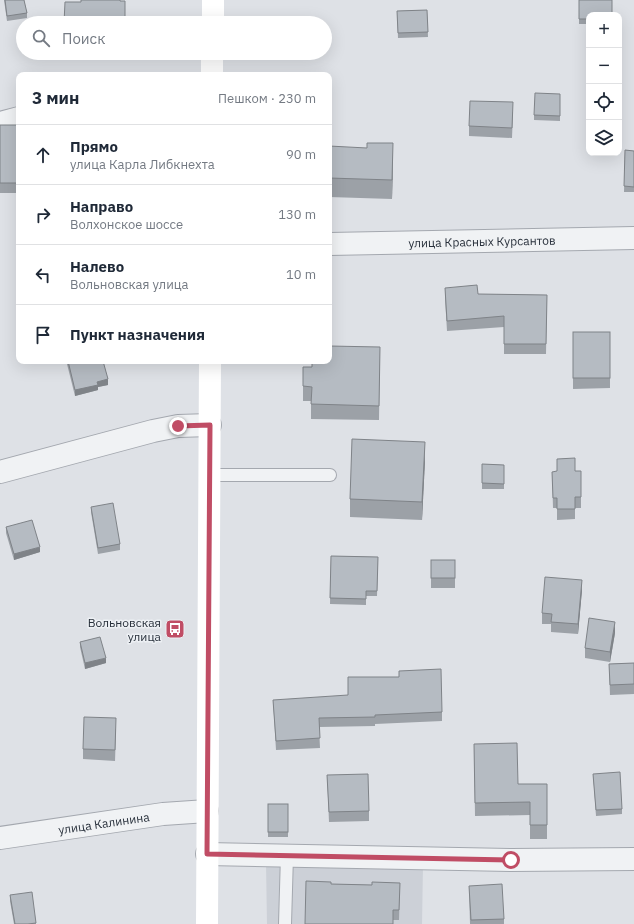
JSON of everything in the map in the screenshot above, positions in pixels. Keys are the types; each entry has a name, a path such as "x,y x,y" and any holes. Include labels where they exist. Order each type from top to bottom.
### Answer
{"main road":[{"path":"213,0 213,16"},
{"path":"212,60 212,72"},
{"path":"207,924 210,364"}],"street":[{"path":"0,123 16,119"},
{"name":"улица Красных Курсантов","path":"332,244 634,238"},
{"path":"0,472 153,431 178,426 210,425"},
{"name":"улица Калинина","path":"0,838 162,814 207,811"},
{"path":"207,854 511,860 634,859"}],"lane":[{"path":"210,475 330,475"},
{"path":"285,924 287,855"}],"shaded area":[{"path":"266,863 423,865 422,924 267,924"}],"building":[{"path":"5,0 24,0 27,13 7,16"},
{"path":"81,0 125,1 125,16 64,16 65,2 81,2"},
{"path":"579,0 612,0 612,12 586,12 586,19 579,19"},
{"path":"427,10 428,32 398,33 397,11"},
{"path":"535,93 560,94 560,116 534,115"},
{"path":"470,101 513,102 512,128 469,126"},
{"path":"0,125 16,125 16,183 0,183"},
{"path":"367,143 393,143 392,180 332,178 332,146 367,148"},
{"path":"625,150 634,151 634,187 624,186"},
{"path":"477,285 478,294 547,295 546,344 504,344 504,316 447,321 445,288"},
{"path":"573,332 610,332 610,378 573,378"},
{"path":"332,346 380,347 379,406 311,404 312,387 303,386 303,367 312,367 312,364 332,364"},
{"path":"69,364 104,364 108,379 97,382 98,385 75,390"},
{"path":"352,439 425,442 422,502 350,499"},
{"path":"575,458 575,471 581,471 581,497 575,497 575,509 557,509 557,498 553,498 552,472 557,471 557,459"},
{"path":"482,464 504,465 504,484 482,483"},
{"path":"113,503 120,544 98,548 91,507"},
{"path":"32,520 40,547 14,554 6,527"},
{"path":"331,556 378,557 377,591 366,591 366,599 330,598"},
{"path":"431,560 455,560 455,578 431,578"},
{"path":"545,577 582,580 578,624 551,622 552,614 542,613"},
{"path":"589,618 615,622 610,652 585,648"},
{"path":"100,637 106,658 85,663 80,642"},
{"path":"634,663 634,684 610,685 609,664"},
{"path":"441,669 442,712 375,715 375,717 319,718 320,738 276,741 273,700 348,695 348,677 399,677 399,671"},
{"path":"84,717 116,718 115,750 83,749"},
{"path":"517,743 518,784 547,784 547,825 530,825 530,802 475,803 474,744"},
{"path":"620,772 622,809 596,810 593,774"},
{"path":"368,774 369,811 329,812 327,775"},
{"path":"268,804 288,804 288,832 268,832"},
{"path":"306,881 331,882 331,884 372,885 372,882 400,883 399,910 393,910 393,924 305,924"},
{"path":"502,884 504,919 471,920 469,886"},
{"path":"32,892 36,923 15,924 10,895"}],"place":[{"name":"Вольновская улица","path":"175,629"}],"route":[{"path":"178,426 210,425 207,854 511,860"}]}
